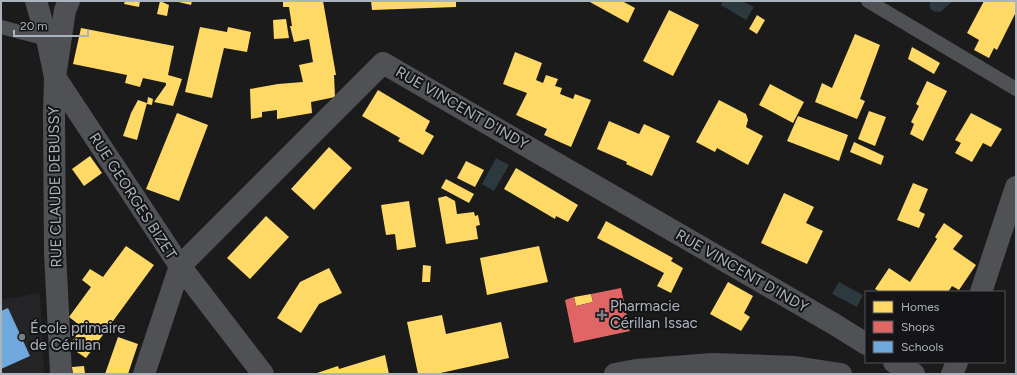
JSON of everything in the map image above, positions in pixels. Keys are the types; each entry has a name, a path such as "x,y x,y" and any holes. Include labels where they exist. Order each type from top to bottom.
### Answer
{"main road":[{"path":"614,374 636,370 712,364 795,367 841,374"}],"street":[{"name":"RUE GEORGES BIZET","path":"36,1 47,39 55,77 180,266 264,374"},
{"name":"RUE CLAUDE DEBUSSY","path":"61,374 55,252 55,77 66,10 69,1"},
{"name":"RUE VINCENT D'INDY","path":"144,374 180,266 383,63 821,316 865,343"},
{"path":"981,291 1016,187"},
{"path":"896,363 914,374"},
{"path":"952,374 957,363"}],"lane":[{"path":"868,1 1016,89"},
{"path":"1,27 47,39"}],"shaded area":[{"path":"723,1 742,1 754,7 746,20 721,5"},
{"path":"930,1 953,1 940,12 931,10"},
{"path":"496,158 509,165 494,191 482,184"},
{"path":"839,282 863,295 857,307 832,294"},
{"name":"École primaire de Cérillan","path":"40,293 44,374 1,374 1,300"}],"building: Homes":[{"path":"125,1 140,1 139,7 124,4"},
{"path":"160,1 169,5 167,16 157,14"},
{"path":"174,1 192,1 191,5"},
{"path":"283,1 323,1 336,75 334,75 335,97 311,102 312,113 277,119 277,110 262,112 262,117 251,119 250,89 278,84 303,82 299,65 313,62 309,39 294,42 290,26 292,26 289,7 283,7"},
{"path":"371,1 456,1 456,7 372,10"},
{"path":"588,1 622,1 635,8 628,23"},
{"path":"984,1 1016,1 1016,12 997,50 994,48 989,58 974,50 979,40 967,33"},
{"path":"669,10 699,25 673,76 643,61"},
{"path":"757,15 765,20 757,34 749,29"},
{"path":"286,19 289,38 274,39 273,20"},
{"path":"200,27 227,32 228,27 251,32 247,52 224,48 212,98 185,92"},
{"path":"81,28 174,46 168,75 182,79 173,106 154,102 166,83 143,78 140,87 125,83 127,75 73,64"},
{"path":"855,34 880,45 860,99 865,101 857,119 815,102 822,83 832,88"},
{"path":"912,47 940,63 934,74 908,59"},
{"path":"515,52 542,63 536,80 543,83 546,75 558,79 555,86 562,88 560,94 573,99 575,94 591,100 571,147 544,135 547,129 516,115 527,93 503,84"},
{"path":"927,81 947,91 923,141 910,134 914,124 911,122 919,106 916,104"},
{"path":"770,84 804,102 793,123 759,105"},
{"path":"378,90 430,121 425,131 434,136 423,155 398,141 400,138 362,116"},
{"path":"148,97 153,99 152,105 147,104"},
{"path":"138,100 147,103 137,140 123,136 131,113"},
{"path":"719,100 746,114 748,120 746,127 763,136 748,165 717,148 715,152 696,142"},
{"path":"869,111 886,117 875,146 858,139"},
{"path":"177,113 208,125 179,201 146,189"},
{"path":"971,113 1002,129 991,147 983,143 972,162 955,153 961,143 955,140"},
{"path":"798,116 848,135 839,161 787,141"},
{"path":"609,121 639,134 644,124 670,136 652,176 626,164 627,162 597,149"},
{"path":"854,142 884,156 881,165 850,152"},
{"path":"329,147 352,168 314,210 291,189"},
{"path":"90,156 102,173 84,186 72,169"},
{"path":"466,161 484,170 475,187 457,178"},
{"path":"516,168 578,205 568,222 556,216 555,219 504,189"},
{"path":"446,179 474,194 469,203 441,188"},
{"path":"913,183 928,189 919,211 925,214 919,228 897,220"},
{"path":"784,193 814,207 806,223 823,231 807,264 761,243"},
{"path":"446,196 455,201 457,214 474,212 475,216 478,215 480,225 476,226 478,239 446,244 438,198"},
{"path":"409,201 416,247 397,250 395,234 386,235 381,205"},
{"path":"266,216 289,237 250,279 227,258"},
{"path":"606,221 673,258 671,261 683,268 671,293 657,286 664,273 597,238"},
{"path":"944,223 963,236 953,249 976,265 959,290 952,286 949,291 878,291 875,289 889,268 910,282 937,239 935,237"},
{"path":"126,246 154,265 86,358 77,352 82,346 73,340 82,327 69,317 91,287 82,280 90,269 103,277"},
{"path":"539,246 548,282 487,295 480,258"},
{"path":"423,265 431,266 430,282 422,282"},
{"path":"329,268 342,293 319,304 301,333 277,318 300,282"},
{"path":"728,282 753,296 744,313 750,317 741,331 710,314"},
{"path":"591,294 593,302 576,306 574,297"},
{"path":"442,315 446,334 501,322 509,358 436,374 418,374 407,322"},
{"path":"118,337 138,344 128,374 105,374"},
{"path":"385,355 389,374 314,374 338,366 339,369"},
{"path":"84,366 85,374 73,374 72,367"}],"building: Shops":[{"path":"621,288 630,331 574,343 565,300 574,297 576,306 593,302 591,294"}],"building: Schools":[{"path":"8,308 30,356 1,369 1,311"}],"place":[{"name":"Pharmacie Cérillan Issac","path":"602,315"},
{"name":"École primaire de Cérillan","path":"22,337"}]}
